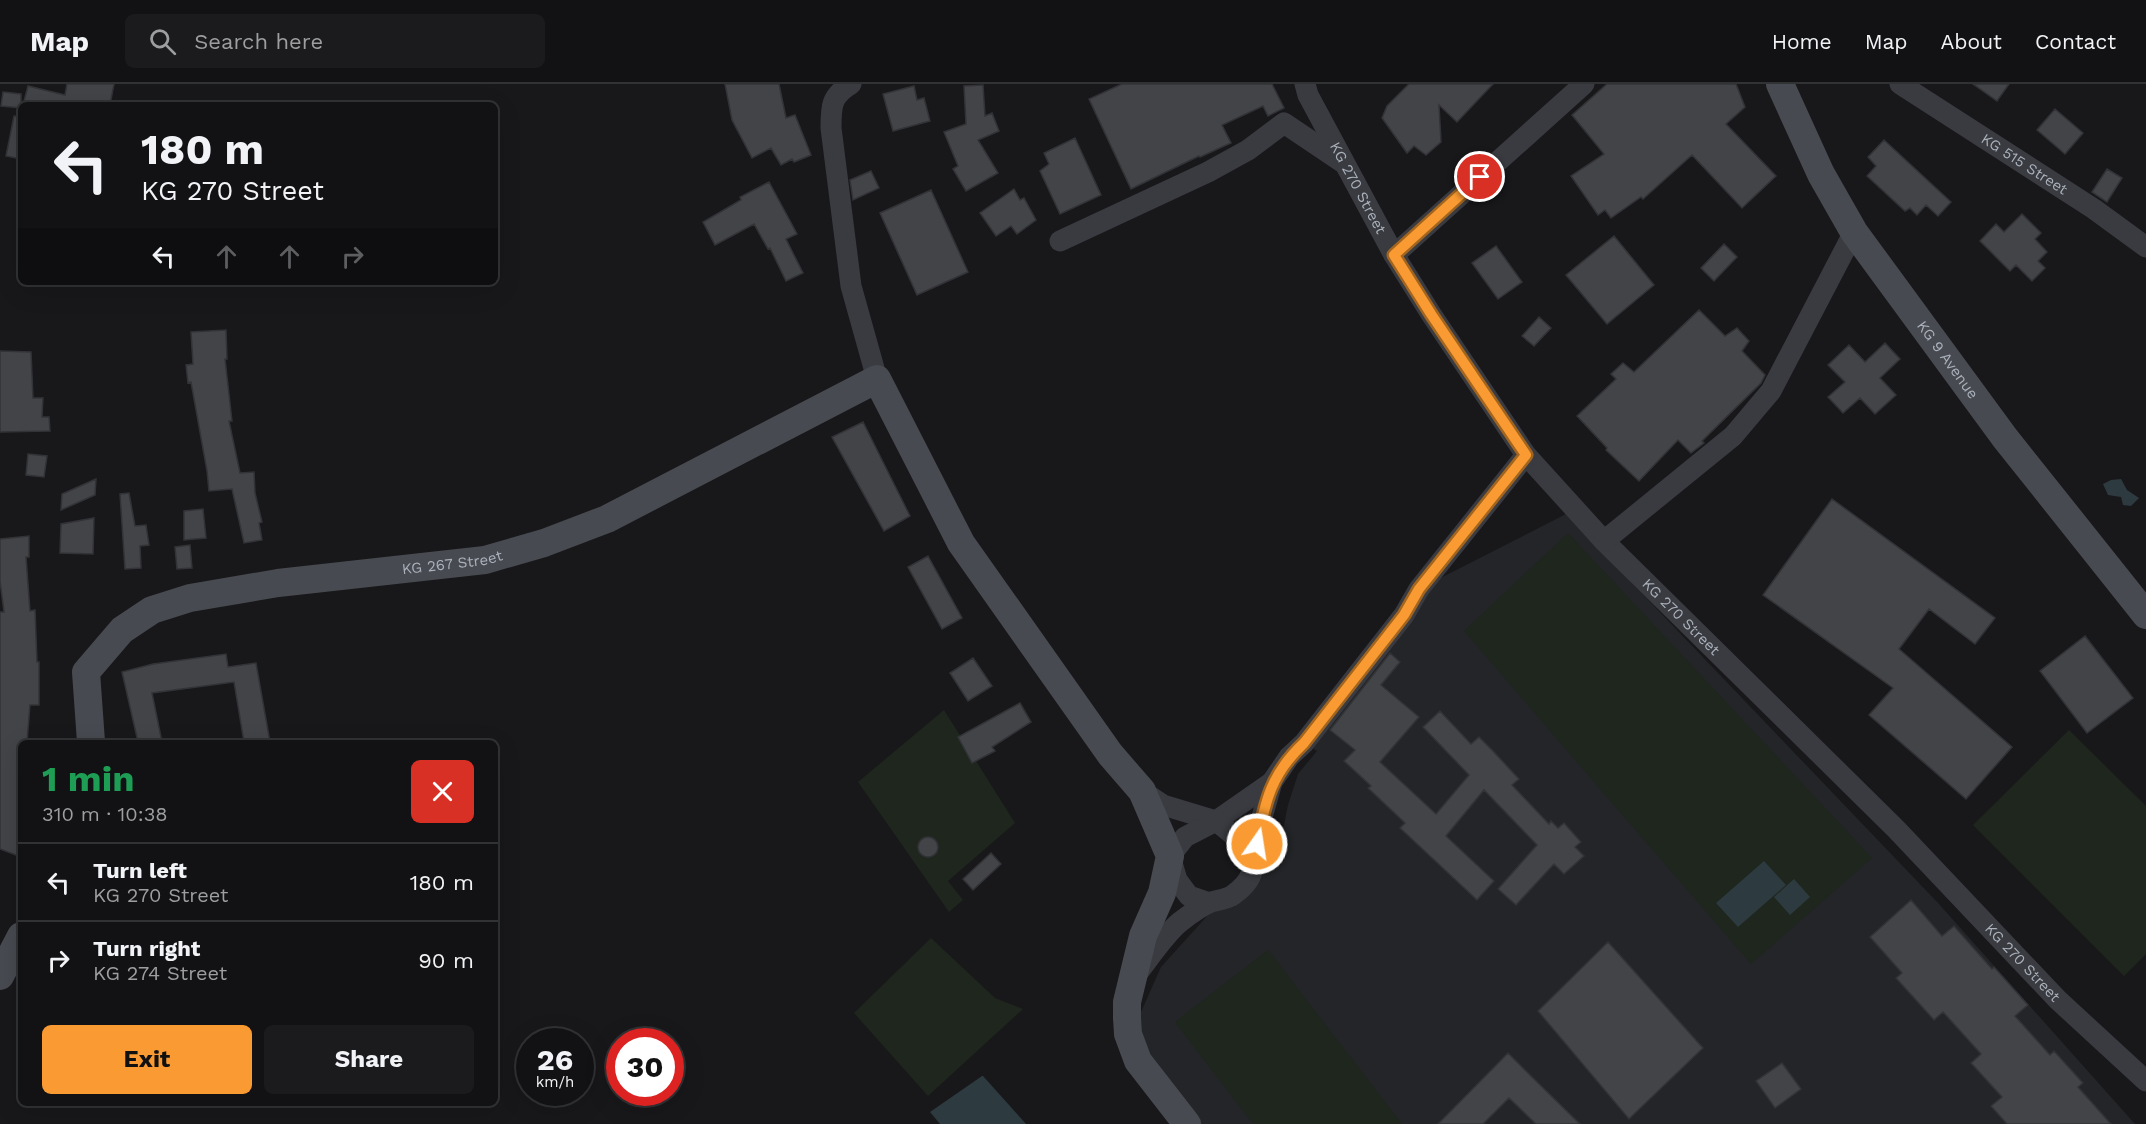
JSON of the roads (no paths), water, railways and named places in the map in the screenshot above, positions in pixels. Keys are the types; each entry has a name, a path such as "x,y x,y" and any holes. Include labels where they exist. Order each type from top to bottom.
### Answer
{"street":[{"path":"851,84 840,90 831,104 831,128 851,286 878,379 961,543 1110,754 1142,791 1163,805 1216,821 1240,839 1248,849 1253,864"},
{"name":"KG 270 Street","path":"1305,84 1308,95 1394,255 1526,455 1604,541 1896,829 2058,1000 2146,1081"},
{"path":"1394,255 1584,84"},
{"name":"KG 9 Avenue","path":"1780,84 1821,174 1854,232 2005,438 2146,615"},
{"name":"KG 515 Street","path":"1900,84 2094,209 2146,247"},
{"path":"1060,241 1208,172 1248,150 1284,123 1345,164"},
{"path":"1604,541 1733,436 1756,410 1770,391 1854,232"},
{"name":"KG 267 Street","path":"91,740 86,672 122,630 152,610 190,598 278,583 485,560 544,543 607,519 878,379"},
{"path":"1134,978 1179,923 1209,903 1231,896 1248,881 1272,782 1289,757 1304,743 1404,615 1419,589 1526,455"},
{"path":"1187,1124 1138,1061 1128,1034 1127,1002 1143,936 1162,894 1170,856 1185,837 1198,828 1216,821 1272,782"},
{"path":"1142,791 1170,856 1177,880 1189,896 1209,903"},
{"path":"0,976 18,942"}]}
